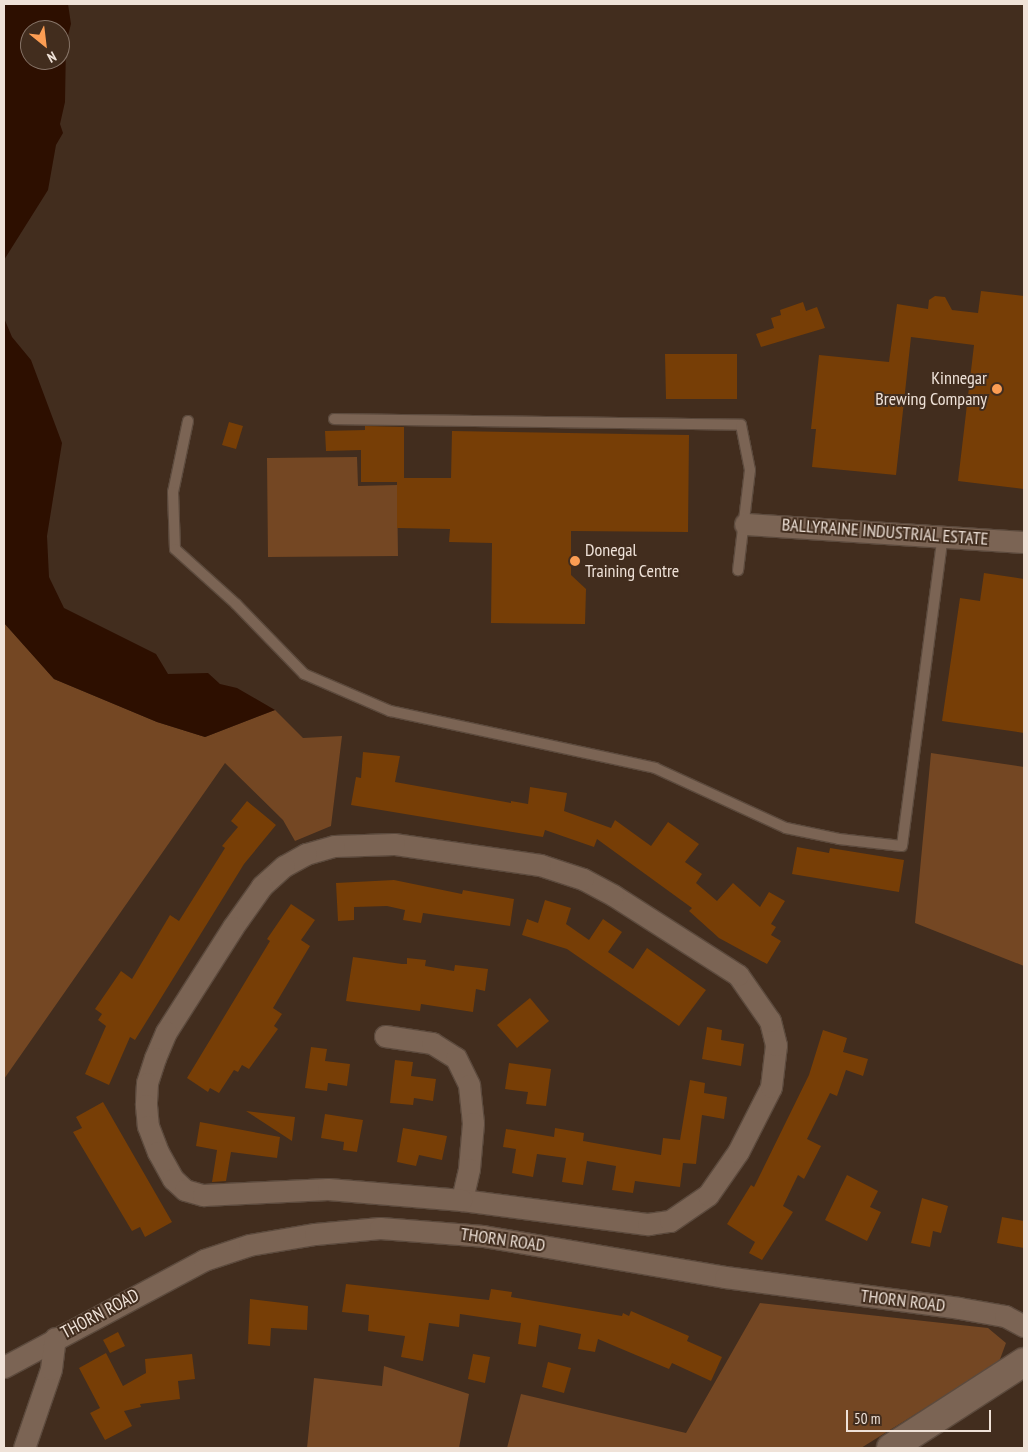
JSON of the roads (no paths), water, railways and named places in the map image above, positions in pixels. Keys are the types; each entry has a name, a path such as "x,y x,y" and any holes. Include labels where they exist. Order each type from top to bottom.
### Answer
{"main road":[{"path":"891,1448 1024,1362"}],"street":[{"name":"BALLYRAINE INDUSTRIAL ESTATE","path":"745,524 1024,542"},
{"path":"394,844 540,865 583,879 613,894 738,976 759,1002 770,1021 776,1045 771,1087 738,1152 708,1196 686,1212 670,1221 648,1224 462,1200 328,1189 228,1196 185,1190 173,1180 148,1126 147,1083 166,1032 262,886 284,866 306,854 334,846 394,844"},
{"path":"385,1036 432,1044 456,1058 469,1085 473,1123 469,1169 462,1200"},
{"path":"380,1228 383,1194"},
{"name":"THORN ROAD","path":"4,1367 55,1338 204,1260 249,1245 315,1234 380,1228 483,1236 725,1277 959,1308 1005,1316 1024,1326"},
{"path":"24,1448 52,1369 55,1338"}],"lane":[{"path":"334,419 742,425 750,470 745,524 739,544 738,570"},
{"path":"188,421 173,492 176,550 236,604 304,674 390,710 655,768 786,828 839,839 902,846 943,536"}],"place":[{"name":"Kinnegar Brewing Company","path":"997,389"},
{"name":"Donegal Training Centre","path":"575,561"}]}
